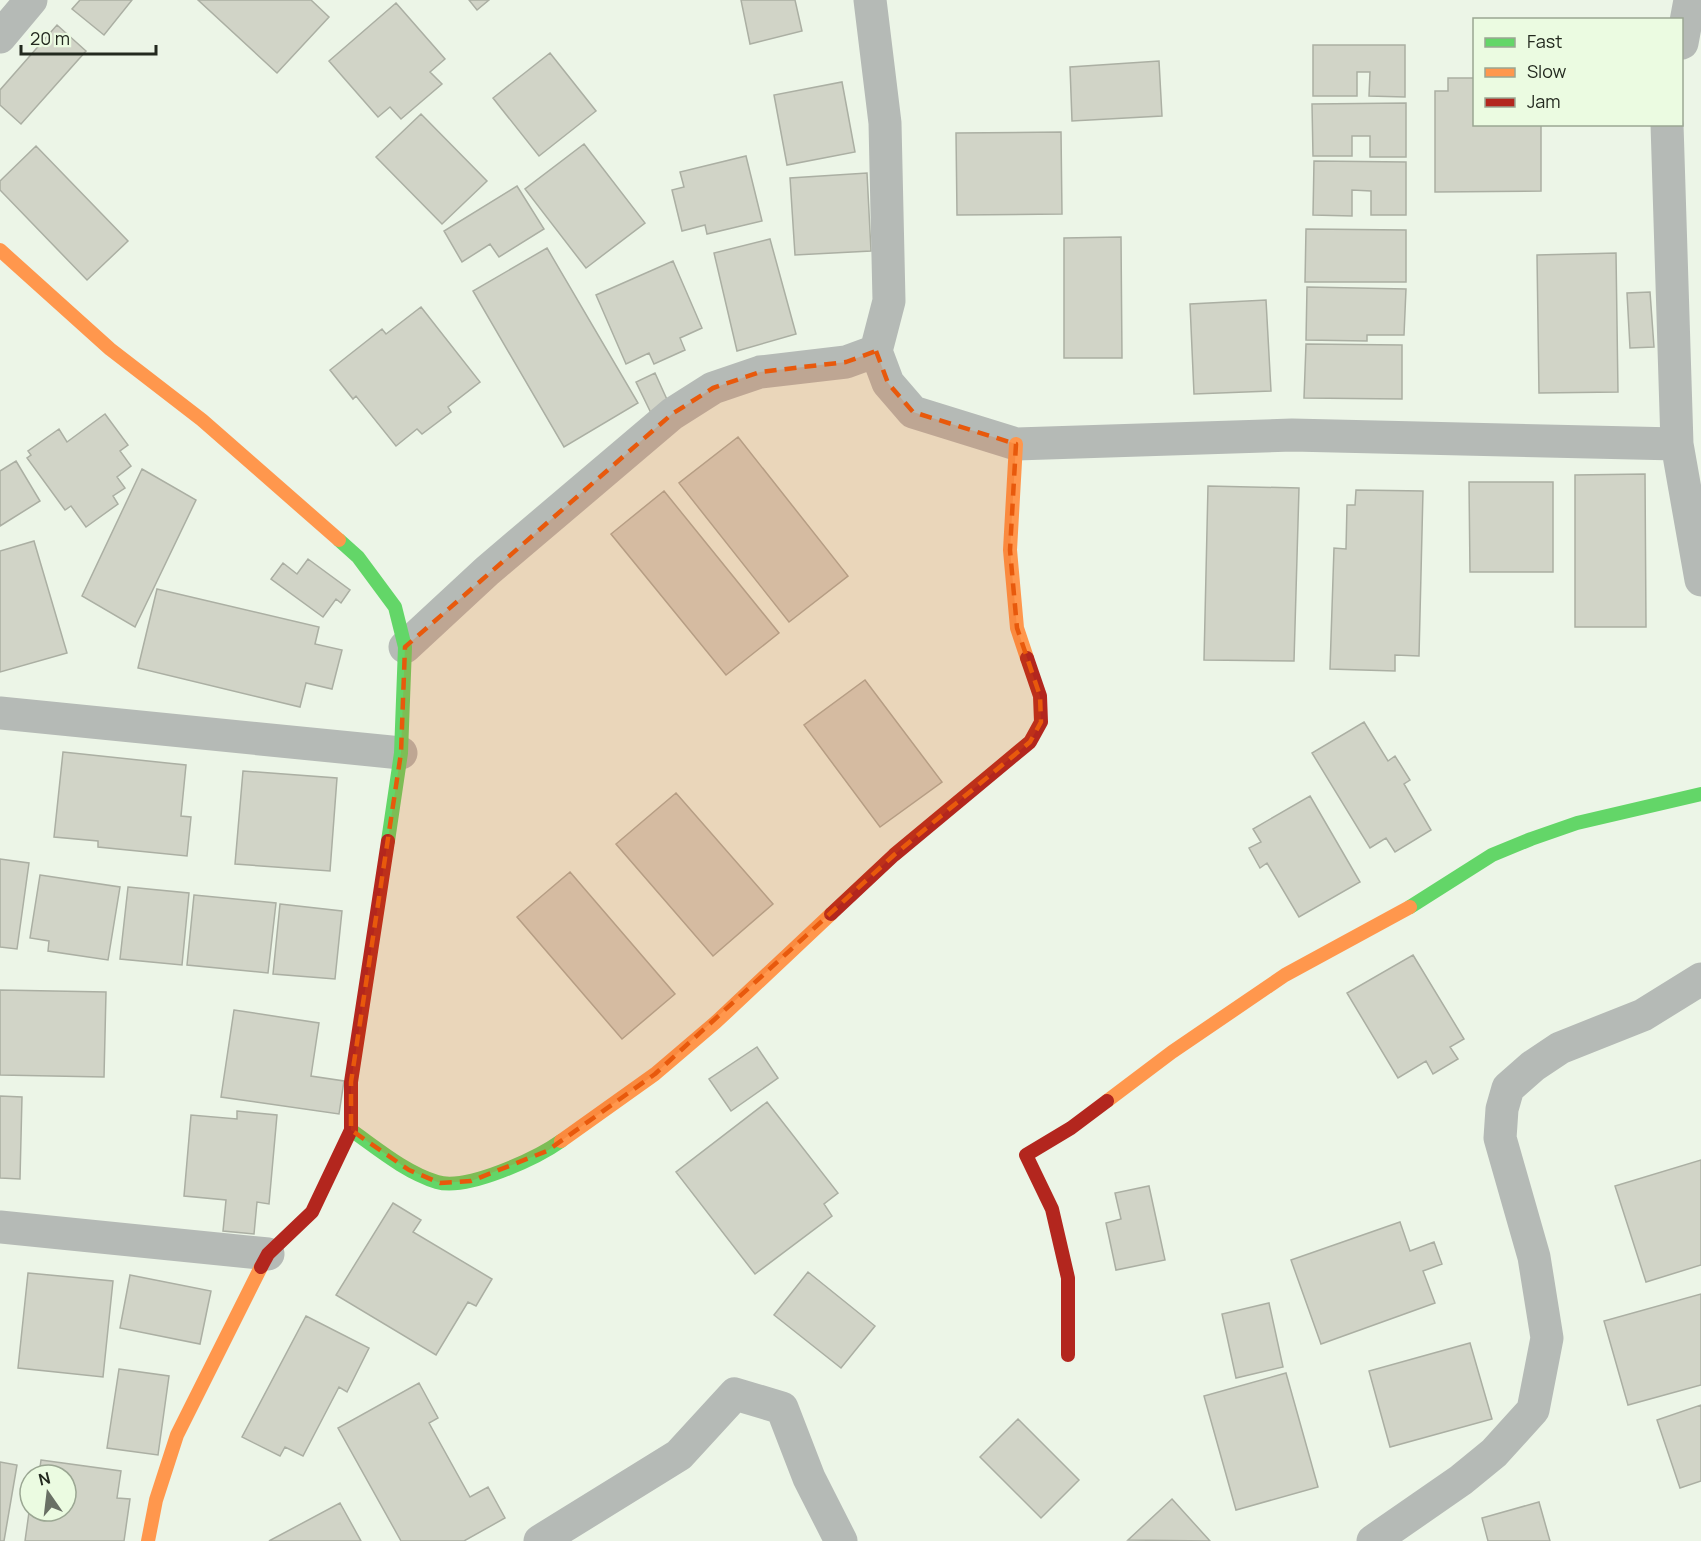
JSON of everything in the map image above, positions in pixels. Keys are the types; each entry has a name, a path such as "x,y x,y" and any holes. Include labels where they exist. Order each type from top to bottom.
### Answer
{"street":[{"path":"0,38 31,0"},
{"path":"870,0 885,123 889,301 876,351 888,383 913,412 1016,444 1292,435 1677,444"},
{"path":"1683,38 1690,0"},
{"path":"1667,126 1677,444 1701,580"},
{"path":"0,250 110,349 202,420 358,557 395,607 405,647 401,753 351,1082 351,1130 312,1212 268,1254 249,1287 177,1435 156,1500 148,1541"},
{"path":"405,647 487,571 672,414 713,388 760,372 846,362 876,351"},
{"path":"351,1130 409,1170 440,1184 471,1181 509,1169 547,1151 655,1074 716,1022 894,855 1030,742 1041,722 1040,696 1017,628 1010,550 1016,444"},
{"path":"0,713 401,753"},
{"path":"1068,1355 1068,1278 1052,1209 1026,1155 1071,1128 1172,1052 1285,975 1425,899 1492,855 1577,822 1701,794"},
{"path":"1373,1541 1494,1453 1533,1410 1547,1338 1534,1257 1500,1138 1502,1109 1508,1088 1533,1066 1560,1048 1643,1015 1701,979"},
{"path":"0,1227 268,1254"},
{"path":"540,1541 679,1455 735,1394 782,1408 809,1478 841,1541"}],"highlighted area":[{"path":"876,351 888,383 913,412 1016,444 1010,550 1017,628 1040,696 1041,722 1030,742 894,855 655,1074 547,1151 471,1181 440,1183 409,1170 351,1130 351,1082 401,753 405,647 672,414 713,388 760,372 846,362"}],"building":[{"path":"80,0 132,0 104,35 72,9"},
{"path":"198,0 311,0 329,17 277,73"},
{"path":"469,0 489,0 477,10"},
{"path":"741,0 795,0 802,31 750,44"},
{"path":"396,3 445,59 430,72 442,84 401,119 390,107 378,117 329,61"},
{"path":"57,25 86,51 21,124 0,105 0,90"},
{"path":"1313,45 1405,45 1405,97 1369,96 1370,72 1357,72 1357,96 1313,96"},
{"path":"550,53 596,111 539,156 493,98"},
{"path":"1159,61 1162,116 1072,121 1070,67"},
{"path":"1448,78 1473,78 1473,126 1541,126 1541,191 1435,192 1435,91 1448,91"},
{"path":"842,82 855,152 787,165 774,95"},
{"path":"1406,103 1406,157 1370,157 1370,136 1352,136 1352,156 1313,156 1312,104"},
{"path":"421,114 487,181 442,224 376,157"},
{"path":"1061,132 1062,214 957,215 956,133"},
{"path":"584,144 645,223 586,268 525,189"},
{"path":"36,146 128,241 87,280 0,190 0,181"},
{"path":"746,156 762,221 707,234 705,225 682,231 672,190 684,187 680,172"},
{"path":"1314,161 1406,162 1406,215 1371,215 1371,191 1352,190 1352,216 1313,215"},
{"path":"867,173 871,251 795,255 790,178"},
{"path":"517,186 544,229 499,257 490,244 462,262 444,231"},
{"path":"1306,229 1406,230 1406,282 1305,282"},
{"path":"1121,237 1122,358 1064,358 1064,238"},
{"path":"770,239 796,334 737,351 714,253"},
{"path":"547,248 638,403 564,447 473,291"},
{"path":"1616,253 1618,392 1539,393 1537,255"},
{"path":"673,261 702,328 680,338 685,350 654,364 649,353 626,364 596,295"},
{"path":"1307,287 1406,289 1404,335 1367,335 1367,341 1306,340"},
{"path":"1650,292 1654,347 1630,348 1627,293"},
{"path":"1266,300 1271,391 1194,394 1190,304"},
{"path":"421,307 480,382 448,407 451,412 422,434 417,429 396,446 356,396 353,399 330,370 382,329 386,334"},
{"path":"1306,344 1402,345 1402,399 1304,398"},
{"path":"655,373 669,404 651,413 636,382"},
{"path":"105,414 128,445 120,451 131,466 117,477 125,488 113,496 118,504 86,527 71,506 65,510 27,458 31,455 28,451 59,429 67,442"},
{"path":"738,437 848,576 789,622 679,483"},
{"path":"16,461 40,501 0,526 0,471"},
{"path":"142,469 196,500 135,627 82,596"},
{"path":"1645,474 1646,627 1575,627 1575,475"},
{"path":"1469,482 1553,482 1553,572 1470,572"},
{"path":"1208,486 1299,488 1294,661 1204,660"},
{"path":"1356,490 1423,491 1419,656 1395,655 1395,671 1330,669 1334,548 1346,549 1347,505 1355,505"},
{"path":"664,491 779,633 726,675 611,534"},
{"path":"34,541 67,653 0,672 0,551"},
{"path":"308,559 350,590 341,603 336,599 323,617 271,579 283,563 297,574"},
{"path":"157,589 319,627 315,644 342,650 332,689 306,683 300,707 138,668"},
{"path":"865,680 942,782 880,827 804,725"},
{"path":"1364,722 1388,761 1395,756 1410,780 1404,784 1431,830 1395,852 1386,838 1370,848 1312,753"},
{"path":"63,752 186,765 181,816 191,817 187,856 98,847 98,841 54,837"},
{"path":"243,771 337,778 330,871 235,864"},
{"path":"676,793 773,904 713,956 616,844"},
{"path":"1310,796 1360,882 1299,917 1267,863 1260,868 1249,848 1261,842 1253,829"},
{"path":"0,859 29,863 17,949 0,947"},
{"path":"570,872 675,994 622,1039 517,917"},
{"path":"40,875 120,887 108,960 48,951 49,941 30,938"},
{"path":"128,887 189,893 182,965 120,959"},
{"path":"194,895 276,903 268,973 187,965"},
{"path":"280,904 342,911 335,979 273,974"},
{"path":"1413,955 1464,1039 1450,1047 1458,1059 1433,1074 1426,1061 1398,1078 1347,993"},
{"path":"0,990 106,992 104,1077 0,1075"},
{"path":"234,1010 319,1023 311,1076 344,1081 339,1114 221,1097"},
{"path":"757,1047 778,1078 731,1111 709,1079"},
{"path":"0,1096 22,1097 20,1179 0,1178"},
{"path":"767,1102 838,1193 824,1204 832,1216 755,1274 676,1172"},
{"path":"237,1111 277,1115 269,1204 257,1202 254,1234 223,1231 226,1200 184,1196 191,1115 237,1119"},
{"path":"1701,1160 1701,1265 1646,1282 1615,1186"},
{"path":"1149,1186 1165,1260 1116,1270 1106,1223 1121,1219 1115,1193"},
{"path":"393,1203 421,1220 413,1232 492,1279 476,1306 468,1302 436,1355 336,1295"},
{"path":"1400,1222 1410,1251 1434,1242 1442,1264 1423,1271 1435,1303 1321,1344 1291,1260"},
{"path":"808,1272 875,1326 841,1368 774,1315"},
{"path":"28,1273 113,1281 103,1377 18,1368"},
{"path":"130,1275 211,1291 200,1344 120,1328"},
{"path":"1701,1294 1701,1385 1628,1405 1604,1321"},
{"path":"1269,1303 1283,1367 1236,1378 1222,1314"},
{"path":"306,1316 369,1348 347,1392 339,1387 303,1456 285,1447 280,1456 242,1437"},
{"path":"1470,1343 1492,1419 1390,1447 1369,1371"},
{"path":"119,1369 169,1376 158,1455 107,1448"},
{"path":"1286,1373 1318,1487 1236,1510 1204,1396"},
{"path":"419,1383 438,1418 429,1423 470,1497 488,1487 505,1518 464,1541 401,1541 338,1428"},
{"path":"1701,1405 1701,1481 1680,1488 1657,1420"},
{"path":"1018,1419 1079,1480 1041,1518 980,1457"},
{"path":"41,1460 63,1463 41,1463"},
{"path":"0,1462 17,1465 4,1541 0,1541"},
{"path":"78,1465 121,1471 117,1498 130,1499 124,1541 25,1541 28,1523 78,1523"},
{"path":"1172,1499 1210,1541 1128,1540"},
{"path":"1539,1502 1550,1541 1488,1541 1482,1518"},
{"path":"340,1503 361,1541 269,1541"}],"traffic: fast":[{"path":"339,540 358,557 395,607 405,647 401,753 388,841"},
{"path":"1410,907 1492,855 1531,839 1577,823 1701,794"},
{"path":"351,1130 414,1172 425,1178 450,1184 466,1182 501,1171 536,1156 561,1141"}],"traffic: slow":[{"path":"0,250 110,349 202,420 339,540"},
{"path":"1016,444 1010,550 1017,628 1027,658"},
{"path":"1107,1101 1172,1052 1285,975 1410,907"},
{"path":"561,1141 655,1074 716,1022 831,914"},
{"path":"148,1541 156,1500 177,1435 261,1267"}],"traffic: jam":[{"path":"831,914 894,855 1030,742 1041,722 1040,696 1027,658"},
{"path":"261,1267 268,1254 312,1212 351,1130 351,1082 388,841"},
{"path":"1068,1355 1068,1278 1052,1209 1026,1155 1071,1128 1107,1101"}]}
